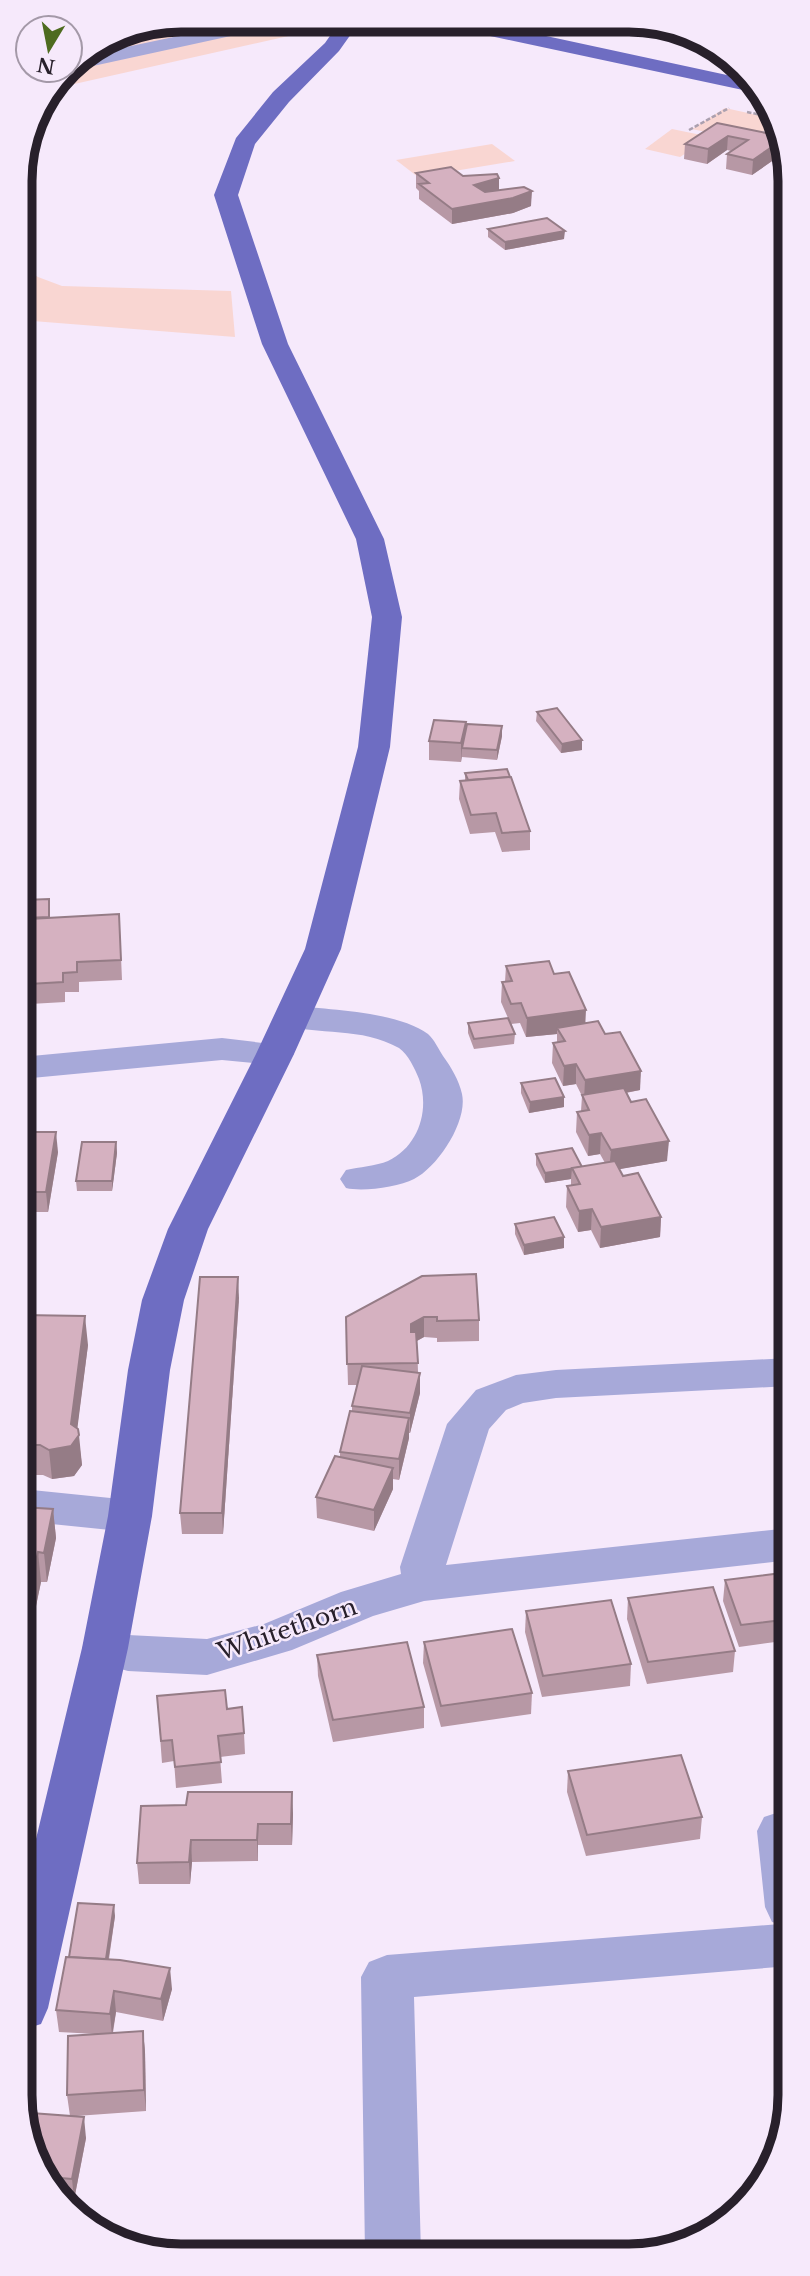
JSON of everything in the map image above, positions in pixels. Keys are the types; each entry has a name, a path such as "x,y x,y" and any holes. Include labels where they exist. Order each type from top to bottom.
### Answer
{"main road":[{"path":"32,1965 105,1648 130,1516 149,1370 163,1300 188,1229 284,1036 323,949 374,747 387,617 370,539 275,344 226,195 244,143 281,96 332,47 343,32"},
{"path":"499,32 743,85"}],"street":[{"path":"93,60 222,32"},
{"path":"32,1067 222,1049 356,1023 390,1031 415,1042 434,1070 444,1097 441,1120 426,1149 401,1170 360,1179"},
{"path":"424,1584 423,1567 469,1424 491,1400 516,1390 556,1384 778,1373"},
{"path":"32,1506 130,1516"},
{"name":"Whitethorn","path":"105,1648 128,1653 207,1657 276,1638 357,1604 424,1584 778,1545"},
{"path":"393,2244 387,1977 778,1946"}],"path":[{"path":"689,130 725,108 763,115"},
{"path":"759,139 770,132"}],"shaded area":[{"path":"179,32 307,32 84,82 84,67 124,43"},
{"path":"725,108 764,116 769,128 745,135 724,135 692,129"},
{"path":"672,129 711,137 680,157 645,149"},
{"path":"492,144 515,161 418,177 396,160"},
{"path":"32,273 62,286 231,291 235,337 32,321"}],"building":[{"path":"717,123 771,134 774,145 753,160 727,154 748,140 728,136 708,149 685,144"},
{"path":"451,167 463,176 497,174 499,178 474,185 485,192 524,187 532,191 513,198 452,209 419,184 429,183 416,173"},
{"path":"547,218 565,231 505,242 488,229"},
{"path":"557,708 582,740 562,744 537,712"},
{"path":"434,720 466,722 461,743 429,741"},
{"path":"467,724 502,726 497,750 462,748"},
{"path":"507,769 510,777 468,780 465,773"},
{"path":"511,777 530,831 502,833 496,813 471,815 460,781"},
{"path":"49,899 49,917 32,918 32,900"},
{"path":"119,914 121,960 77,962 77,972 63,973 63,982 32,984 32,919"},
{"path":"549,961 554,974 569,972 586,1010 527,1018 521,1003 511,1004 502,982 512,981 506,966"},
{"path":"508,1018 515,1034 474,1039 468,1023"},
{"path":"598,1021 605,1034 620,1032 641,1071 585,1080 576,1064 564,1066 553,1043 565,1041 557,1028"},
{"path":"555,1078 564,1097 530,1102 521,1083"},
{"path":"624,1088 631,1102 646,1099 669,1141 611,1150 601,1133 589,1135 577,1112 589,1110 582,1095"},
{"path":"32,1132 56,1132 46,1192 32,1192"},
{"path":"82,1142 116,1142 112,1181 76,1181"},
{"path":"572,1148 582,1167 545,1173 536,1154"},
{"path":"615,1161 623,1176 638,1173 661,1217 601,1227 592,1209 579,1211 567,1186 580,1184 572,1168"},
{"path":"554,1217 564,1237 524,1245 515,1224"},
{"path":"476,1274 479,1320 437,1321 437,1317 424,1317 411,1324 411,1332 416,1332 418,1363 347,1364 346,1317 422,1276"},
{"path":"200,1277 238,1277 222,1513 180,1513"},
{"path":"32,1315 85,1316 71,1424 78,1429 79,1435 71,1446 49,1450 40,1445 32,1445"},
{"path":"362,1366 420,1373 410,1413 352,1406"},
{"path":"350,1411 409,1418 399,1459 340,1452"},
{"path":"335,1456 393,1468 374,1510 316,1497"},
{"path":"32,1508 53,1509 44,1553 38,1552 32,1580"},
{"path":"778,1573 778,1620 741,1625 725,1580"},
{"path":"713,1587 735,1651 648,1662 628,1598"},
{"path":"611,1600 631,1664 543,1676 526,1611"},
{"path":"512,1629 532,1693 441,1706 424,1642"},
{"path":"407,1642 424,1707 333,1720 317,1655"},
{"path":"225,1690 227,1709 242,1707 244,1733 218,1736 221,1762 175,1767 172,1740 161,1741 157,1696"},
{"path":"681,1755 702,1817 587,1835 568,1771"},
{"path":"188,1792 292,1792 291,1824 258,1824 257,1840 191,1840 189,1862 137,1863 141,1806 186,1805"},
{"path":"78,1903 114,1905 106,1959 69,1957"},
{"path":"66,1957 120,1960 170,1968 161,1999 114,1991 110,2014 56,2010"},
{"path":"143,2031 144,2090 67,2095 68,2036"},
{"path":"33,2113 84,2117 72,2179 57,2178 52,2170 43,2152"}]}
